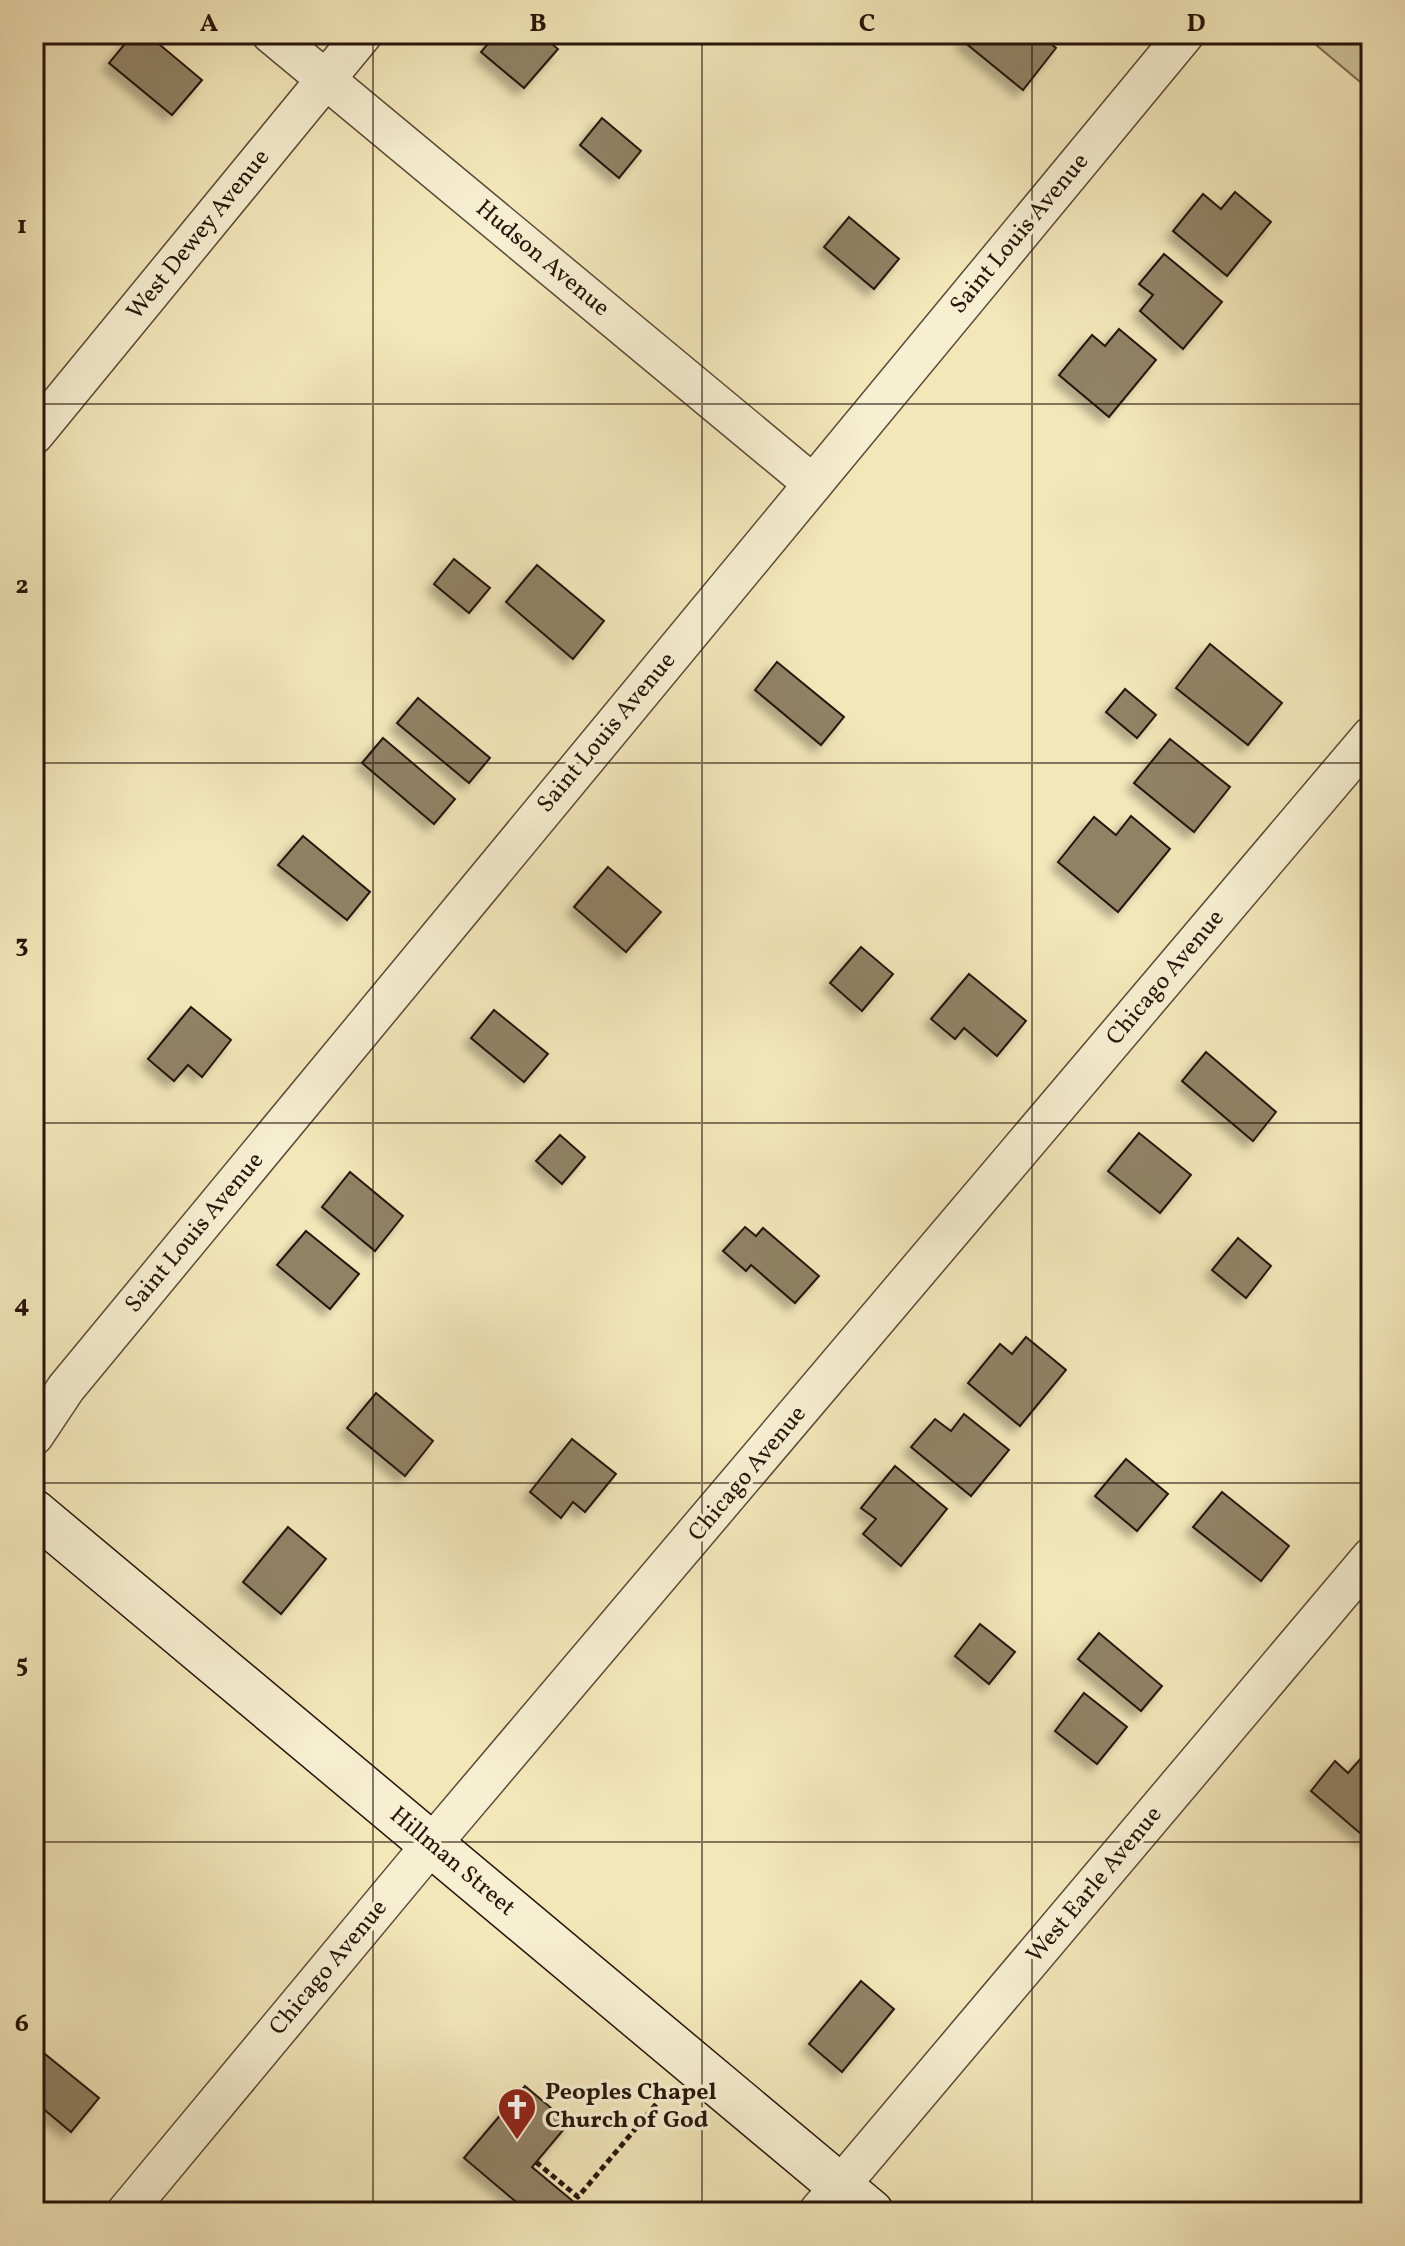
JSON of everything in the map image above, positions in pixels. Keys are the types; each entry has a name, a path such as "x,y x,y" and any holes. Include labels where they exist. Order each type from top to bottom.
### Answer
{"street":[{"name":"Hudson Avenue","path":"271,34 813,484"},
{"name":"West Dewey Avenue","path":"34,435 363,34"},
{"name":"Saint Louis Avenue","path":"34,1436 66,1388 1185,34"},
{"name":"Chicago Avenue","path":"126,2212 431,1845 1371,736"},
{"name":"Hillman Street","path":"34,1512 431,1845 843,2203"},
{"name":"West Earle Avenue","path":"843,2203 1371,1557"}],"path":[{"path":"536,2162 578,2197 663,2096"}],"shaded area":[{"path":"1303,34 1371,34 1371,91"}],"building":[{"path":"133,34 147,34 202,80 172,115 109,63"},
{"path":"496,34 540,34 558,49 524,88 481,52"},
{"path":"969,34 1039,34 1056,48 1023,90 963,41"},
{"path":"602,118 641,151 619,178 580,145"},
{"path":"1235,192 1271,222 1227,276 1173,231 1203,194 1221,209"},
{"path":"849,217 899,259 874,289 824,247"},
{"path":"1164,254 1222,302 1183,349 1140,311 1153,295 1139,284"},
{"path":"1119,329 1156,360 1109,417 1059,375 1092,335 1105,346"},
{"path":"454,559 490,588 469,613 434,584"},
{"path":"537,565 604,621 573,659 506,602"},
{"path":"1210,644 1282,703 1248,745 1176,688"},
{"path":"777,662 844,717 821,745 755,690"},
{"path":"1125,689 1156,715 1137,738 1106,712"},
{"path":"418,698 490,758 469,783 397,723"},
{"path":"383,738 455,799 434,824 362,763"},
{"path":"1170,739 1230,787 1194,832 1134,783"},
{"path":"1131,816 1170,849 1118,912 1058,862 1094,817 1116,835"},
{"path":"303,836 370,892 347,920 278,865"},
{"path":"608,867 661,912 626,952 574,907"},
{"path":"861,947 893,974 862,1011 830,983"},
{"path":"969,974 1026,1021 997,1056 964,1028 955,1039 931,1019"},
{"path":"191,1007 231,1040 202,1077 188,1065 174,1081 148,1059"},
{"path":"494,1010 548,1054 524,1082 471,1038"},
{"path":"1206,1052 1276,1112 1253,1141 1182,1081"},
{"path":"1139,1133 1191,1175 1160,1213 1108,1171"},
{"path":"560,1135 585,1157 562,1184 536,1161"},
{"path":"350,1172 403,1216 375,1251 322,1207"},
{"path":"745,1227 756,1236 763,1228 819,1276 795,1303 751,1265 746,1271 723,1251"},
{"path":"306,1231 359,1274 330,1309 277,1265"},
{"path":"1238,1238 1271,1266 1246,1298 1212,1270"},
{"path":"1026,1337 1066,1370 1020,1426 968,1383 1000,1344 1012,1354"},
{"path":"376,1393 433,1441 405,1476 347,1428"},
{"path":"964,1414 1009,1450 971,1496 911,1447 935,1419 951,1431"},
{"path":"572,1439 616,1474 585,1512 573,1502 561,1518 530,1492"},
{"path":"1126,1459 1168,1494 1137,1531 1095,1496"},
{"path":"895,1466 947,1509 901,1566 863,1534 876,1519 861,1508"},
{"path":"1222,1492 1289,1546 1261,1581 1193,1527"},
{"path":"288,1527 326,1559 281,1614 243,1582"},
{"path":"980,1624 1015,1652 989,1684 955,1656"},
{"path":"1099,1633 1162,1686 1141,1711 1078,1659"},
{"path":"1084,1693 1127,1727 1097,1764 1055,1731"},
{"path":"1364,1755 1371,1761 1368,1840 1311,1791 1335,1761 1348,1773"},
{"path":"861,1981 894,2009 842,2072 809,2044"},
{"path":"45,2054 99,2098 71,2132 34,2101 34,2067"},
{"name":"Peoples Chapel Church of God","path":"525,2086 569,2123 532,2167 574,2202 565,2212 528,2212 464,2158"}],"place":[{"name":"Peoples Chapel Church of God","path":"517,2141"}]}
